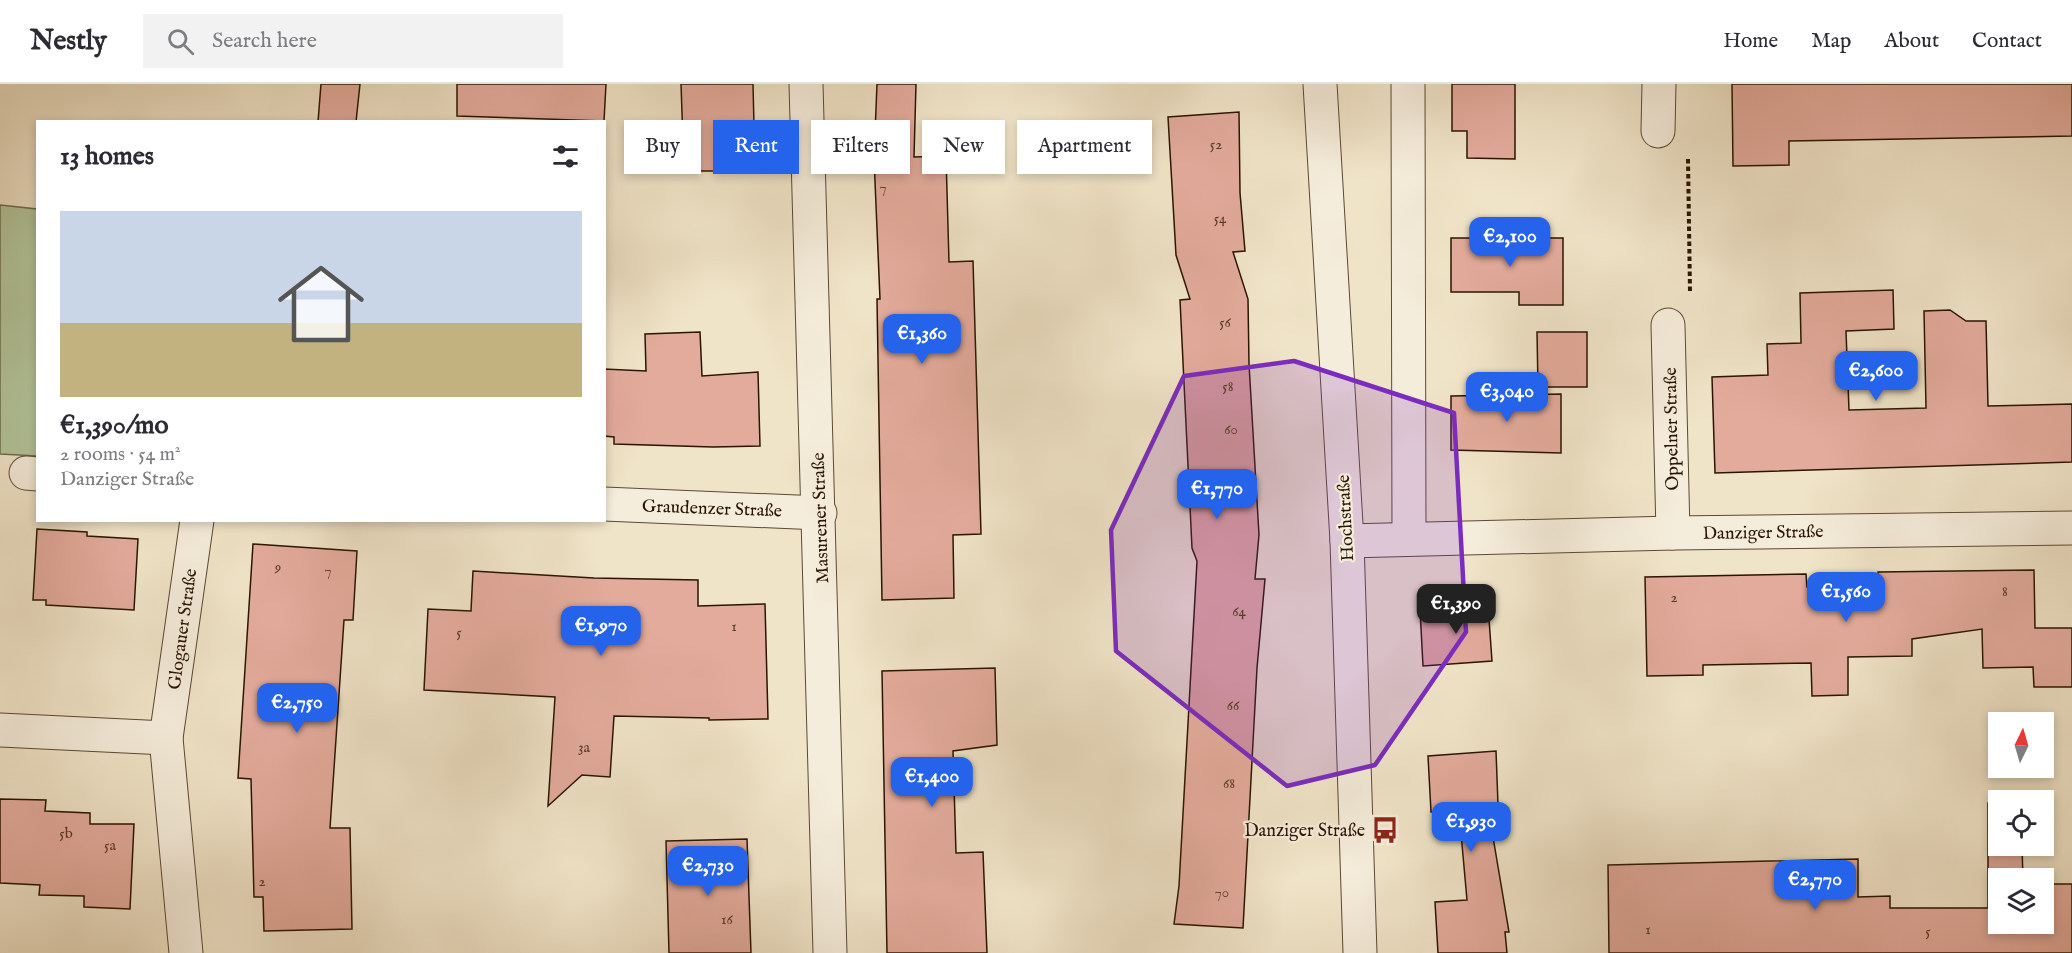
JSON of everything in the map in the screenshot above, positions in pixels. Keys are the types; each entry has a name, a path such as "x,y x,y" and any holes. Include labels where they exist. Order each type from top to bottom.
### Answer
{"street":[{"name":"Masurener Straße","path":"807,84 830,953"},
{"name":"Hochstraße","path":"1320,84 1347,541 1360,953"},
{"path":"1408,84 1409,539"},
{"path":"1658,131 1659,84"},
{"name":"Oppelner Straße","path":"1668,325 1673,533"},
{"name":"Graudenzer Straße","path":"606,504 820,513"},
{"name":"Glogauer Straße","path":"186,953 166,738 197,522"},
{"name":"Danziger Straße","path":"1347,541 1673,533 2072,528"},
{"path":"0,730 166,738"}],"highlighted area":[{"path":"1294,361 1454,413 1466,632 1375,765 1287,786 1116,651 1111,530 1184,376"}],"green space":[{"path":"0,205 36,209 36,456 0,454"}],"building":[{"path":"321,84 360,84 356,120 318,120"},
{"path":"457,84 606,84 604,120 457,116"},
{"path":"681,84 753,84 754,120 713,120 713,171 701,171 701,120 682,120"},
{"path":"877,84 916,84 914,157 922,157 922,174 947,174 949,262 973,261 981,534 953,535 954,598 882,600 877,299 880,299 875,174 910,174 910,120 876,120"},
{"path":"1452,84 1515,84 1515,159 1467,158 1467,131 1452,131"},
{"path":"1732,84 2072,84 2072,136 1789,141 1789,165 1733,166"},
{"path":"1239,112 1240,193 1245,251 1233,252 1248,299 1249,364 1259,535 1255,579 1265,579 1257,668 1243,928 1174,924 1179,886 1197,561 1192,548 1180,300 1190,299 1176,255 1168,117"},
{"path":"1451,238 1563,238 1563,305 1519,305 1519,292 1451,292"},
{"path":"1893,290 1894,329 1846,331 1849,410 1926,408 1924,311 1950,310 1966,321 1986,321 1988,406 2072,404 2072,462 1715,473 1712,377 1768,375 1767,344 1801,343 1800,293"},
{"path":"700,332 702,376 758,372 760,446 614,444 614,437 606,436 606,369 646,371 645,334"},
{"path":"1537,332 1587,332 1587,387 1538,387"},
{"path":"1561,394 1561,453 1451,450 1451,396"},
{"path":"37,529 87,532 87,536 138,539 134,610 46,605 46,600 33,600"},
{"path":"253,544 357,551 353,620 344,620 330,828 350,828 352,929 264,931 263,897 254,897 251,779 238,778"},
{"path":"2034,570 2035,628 2072,628 2072,687 2034,687 2033,667 1983,668 1982,629 1912,639 1912,656 1848,657 1848,695 1812,696 1811,663 1703,665 1703,675 1647,676 1645,577 1806,574 1807,587 1878,586 1878,572"},
{"path":"473,571 594,578 698,580 698,606 765,604 768,719 709,720 709,718 614,716 610,777 582,775 548,806 555,697 424,690 428,609 471,611"},
{"path":"1488,605 1492,661 1423,666 1420,609"},
{"path":"995,668 997,745 953,751 956,853 983,852 987,953 887,953 882,671"},
{"path":"1496,751 1499,831 1492,831 1509,932 1505,932 1507,953 1438,953 1435,902 1467,900 1459,811 1431,812 1428,756"},
{"path":"0,799 46,800 45,811 90,813 90,824 134,824 130,909 84,907 84,896 39,895 40,885 0,883"},
{"path":"747,839 751,953 669,953 666,841"},
{"path":"1988,856 2022,856 2023,868 1988,868"},
{"path":"1858,859 1858,897 1890,896 1890,908 1988,908 1988,934 2054,934 2054,884 2072,884 2072,953 1609,953 1608,865"}],"place":[{"name":"Danziger Straße","path":"1385,830"}]}
